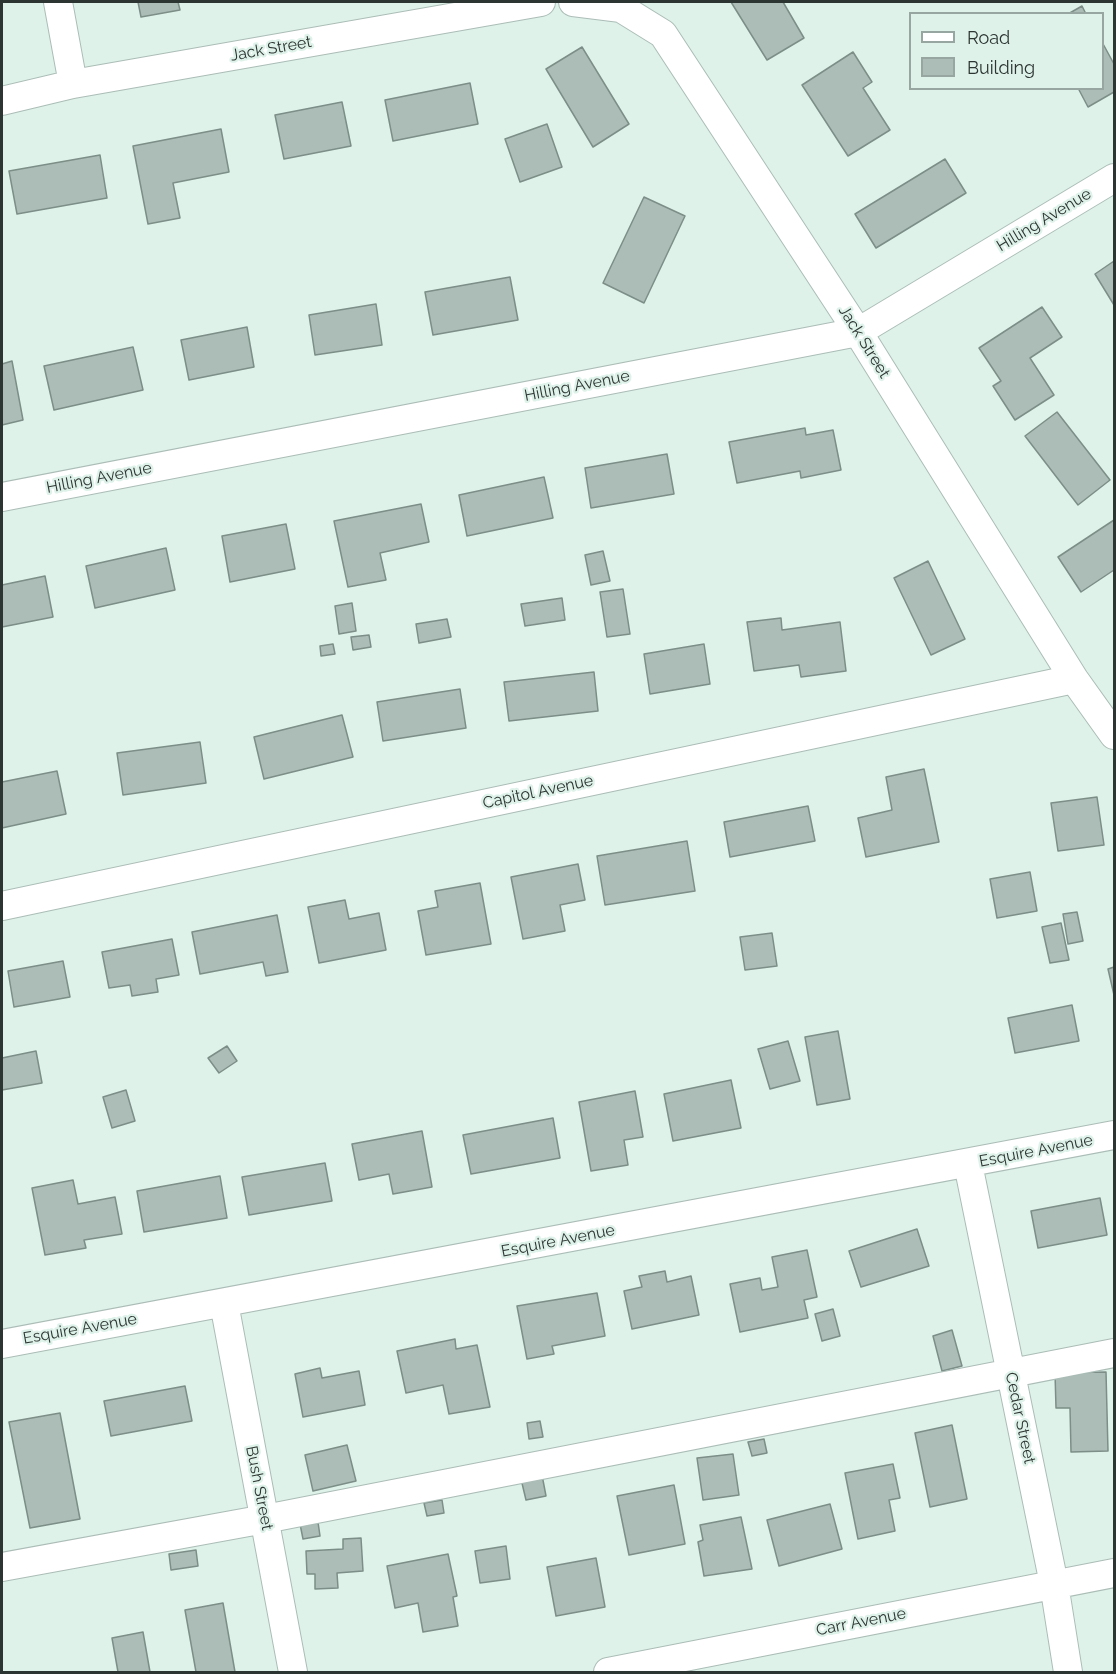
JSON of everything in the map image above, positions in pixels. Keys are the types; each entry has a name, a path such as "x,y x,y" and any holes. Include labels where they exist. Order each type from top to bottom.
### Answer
{"street":[{"path":"58,2 74,84"},
{"name":"Jack Street","path":"2,100 74,84 541,2"},
{"name":"Jack Street","path":"573,2 621,8 663,34 858,332 1074,679 1114,735"},
{"name":"Hilling Avenue","path":"2,497 858,332 1114,178"},
{"name":"Capitol Avenue","path":"2,906 1074,679"},
{"name":"Esquire Avenue","path":"2,1344 1114,1135"},
{"name":"Cedar Street","path":"968,1164 1054,1584 1068,1672"},
{"name":"Bush Street","path":"225,1303 293,1672"},
{"path":"2,1567 265,1520 1114,1353"},
{"name":"Carr Avenue","path":"608,1672 1114,1573"}],"building":[{"path":"138,2 178,2 180,10 141,17"},
{"path":"731,2 783,2 804,38 767,60"},
{"path":"1082,6 1085,12 1072,12"},
{"path":"1104,46 1114,64 1114,92 1088,107 1079,90 1104,90"},
{"path":"582,47 629,124 593,147 546,69"},
{"path":"853,52 872,82 863,88 890,130 848,156 802,85"},
{"path":"470,83 478,124 393,141 385,100"},
{"path":"342,102 351,146 284,159 275,115"},
{"path":"547,124 562,167 520,182 505,139"},
{"path":"221,129 229,172 173,183 180,218 148,224 133,146"},
{"path":"100,155 107,198 17,214 9,171"},
{"path":"945,159 966,193 876,248 855,214"},
{"path":"644,197 685,216 644,303 603,283"},
{"path":"1114,261 1114,305 1095,274"},
{"path":"510,277 518,320 433,335 425,292"},
{"path":"376,304 382,345 315,355 309,315"},
{"path":"1042,307 1062,337 1030,358 1054,395 1015,420 993,386 1001,381 979,348"},
{"path":"247,327 254,367 189,380 181,340"},
{"path":"133,347 143,390 54,410 44,366"},
{"path":"12,361 23,420 2,425 2,364"},
{"path":"1057,412 1110,480 1078,505 1025,436"},
{"path":"805,428 806,435 833,430 841,470 801,478 800,471 737,483 729,442"},
{"path":"667,454 674,494 591,508 585,468"},
{"path":"544,477 553,518 467,536 459,495"},
{"path":"421,504 429,542 380,553 386,580 348,587 334,521"},
{"path":"1114,520 1114,570 1081,592 1058,557"},
{"path":"286,524 295,569 230,582 222,536"},
{"path":"166,548 175,590 95,608 86,566"},
{"path":"603,551 610,581 591,585 585,555"},
{"path":"928,561 965,639 931,655 894,578"},
{"path":"45,576 53,617 2,627 2,585"},
{"path":"623,589 630,634 607,637 600,592"},
{"path":"562,598 565,620 525,626 521,604"},
{"path":"352,603 356,631 339,634 335,606"},
{"path":"781,618 782,630 840,622 846,671 801,677 799,665 754,671 747,622"},
{"path":"447,619 451,637 419,643 416,624"},
{"path":"369,635 371,647 353,650 351,637"},
{"path":"333,644 335,654 321,656 320,646"},
{"path":"704,644 710,684 650,694 644,654"},
{"path":"594,672 598,711 509,721 504,682"},
{"path":"460,689 466,728 383,741 377,702"},
{"path":"342,715 353,757 264,779 254,737"},
{"path":"200,742 206,783 123,795 117,753"},
{"path":"924,769 939,842 866,857 858,818 892,810 886,777"},
{"path":"57,771 66,814 2,828 2,782"},
{"path":"1097,797 1104,845 1058,851 1051,803"},
{"path":"808,806 815,841 730,857 724,822"},
{"path":"687,841 695,891 605,905 597,856"},
{"path":"578,864 585,900 560,905 565,931 523,939 511,877"},
{"path":"1030,872 1037,911 997,918 990,879"},
{"path":"480,883 491,944 426,955 418,911 438,907 435,891"},
{"path":"345,900 349,919 379,913 386,950 319,963 308,907"},
{"path":"1077,912 1083,941 1068,944 1063,914"},
{"path":"277,915 288,972 266,976 263,962 200,974 192,932"},
{"path":"1061,923 1069,960 1050,963 1042,927"},
{"path":"772,933 777,966 745,970 740,937"},
{"path":"172,939 179,975 156,979 158,992 132,996 130,985 109,988 102,952"},
{"path":"63,961 70,997 14,1007 8,971"},
{"path":"1114,967 1114,995 1108,969"},
{"path":"1072,1005 1079,1041 1015,1053 1008,1018"},
{"path":"838,1031 850,1099 817,1105 805,1037"},
{"path":"788,1041 800,1081 770,1089 758,1049"},
{"path":"227,1046 237,1061 219,1073 208,1058"},
{"path":"36,1051 42,1083 2,1090 2,1058"},
{"path":"731,1080 741,1128 673,1141 664,1094"},
{"path":"126,1090 135,1121 112,1128 103,1097"},
{"path":"635,1091 643,1137 624,1140 628,1165 591,1171 579,1102"},
{"path":"553,1118 560,1158 471,1174 463,1135"},
{"path":"422,1131 432,1187 393,1194 389,1174 359,1180 352,1144"},
{"path":"325,1163 332,1201 249,1215 242,1177"},
{"path":"220,1176 227,1218 144,1232 137,1191"},
{"path":"73,1180 78,1204 115,1197 122,1234 84,1240 86,1248 45,1255 32,1188"},
{"path":"1100,1198 1107,1235 1038,1248 1031,1211"},
{"path":"917,1229 929,1266 861,1287 849,1251"},
{"path":"807,1250 817,1297 804,1300 808,1318 740,1332 730,1284 760,1278 762,1290 778,1287 772,1257"},
{"path":"665,1271 667,1282 691,1276 699,1315 632,1329 624,1291 642,1287 639,1276"},
{"path":"597,1293 605,1336 552,1346 554,1354 527,1359 517,1306"},
{"path":"833,1309 840,1336 822,1341 815,1314"},
{"path":"952,1330 962,1366 942,1371 933,1336"},
{"path":"455,1339 456,1349 477,1345 490,1407 449,1414 443,1385 406,1393 397,1351"},
{"path":"320,1368 322,1378 359,1371 365,1405 303,1417 295,1374"},
{"path":"1106,1372 1108,1451 1071,1452 1070,1408 1056,1408 1055,1373"},
{"path":"185,1386 192,1421 111,1436 104,1401"},
{"path":"60,1413 80,1519 30,1528 9,1422"},
{"path":"540,1421 543,1437 529,1439 527,1423"},
{"path":"952,1425 967,1499 930,1507 915,1433"},
{"path":"764,1439 767,1453 752,1456 748,1442"},
{"path":"347,1445 356,1481 313,1491 305,1455"},
{"path":"733,1454 739,1495 703,1500 697,1458"},
{"path":"893,1464 900,1498 889,1500 895,1531 858,1539 845,1473"},
{"path":"542,1475 546,1496 526,1500 521,1479"},
{"path":"674,1485 685,1544 629,1555 617,1496"},
{"path":"442,1500 444,1513 427,1516 424,1503"},
{"path":"830,1504 842,1549 779,1566 767,1520"},
{"path":"741,1517 752,1569 704,1576 698,1542 703,1540 700,1525"},
{"path":"318,1522 320,1536 303,1539 300,1524"},
{"path":"361,1538 363,1571 337,1573 338,1588 315,1589 315,1574 307,1574 306,1551 343,1549 343,1539"},
{"path":"506,1546 510,1579 480,1583 475,1551"},
{"path":"196,1550 198,1566 171,1570 169,1554"},
{"path":"448,1554 457,1596 453,1597 458,1626 423,1632 418,1603 395,1608 387,1566"},
{"path":"596,1558 605,1607 556,1616 547,1567"},
{"path":"223,1603 235,1672 196,1672 185,1610"},
{"path":"143,1632 150,1672 118,1672 112,1638"}]}
